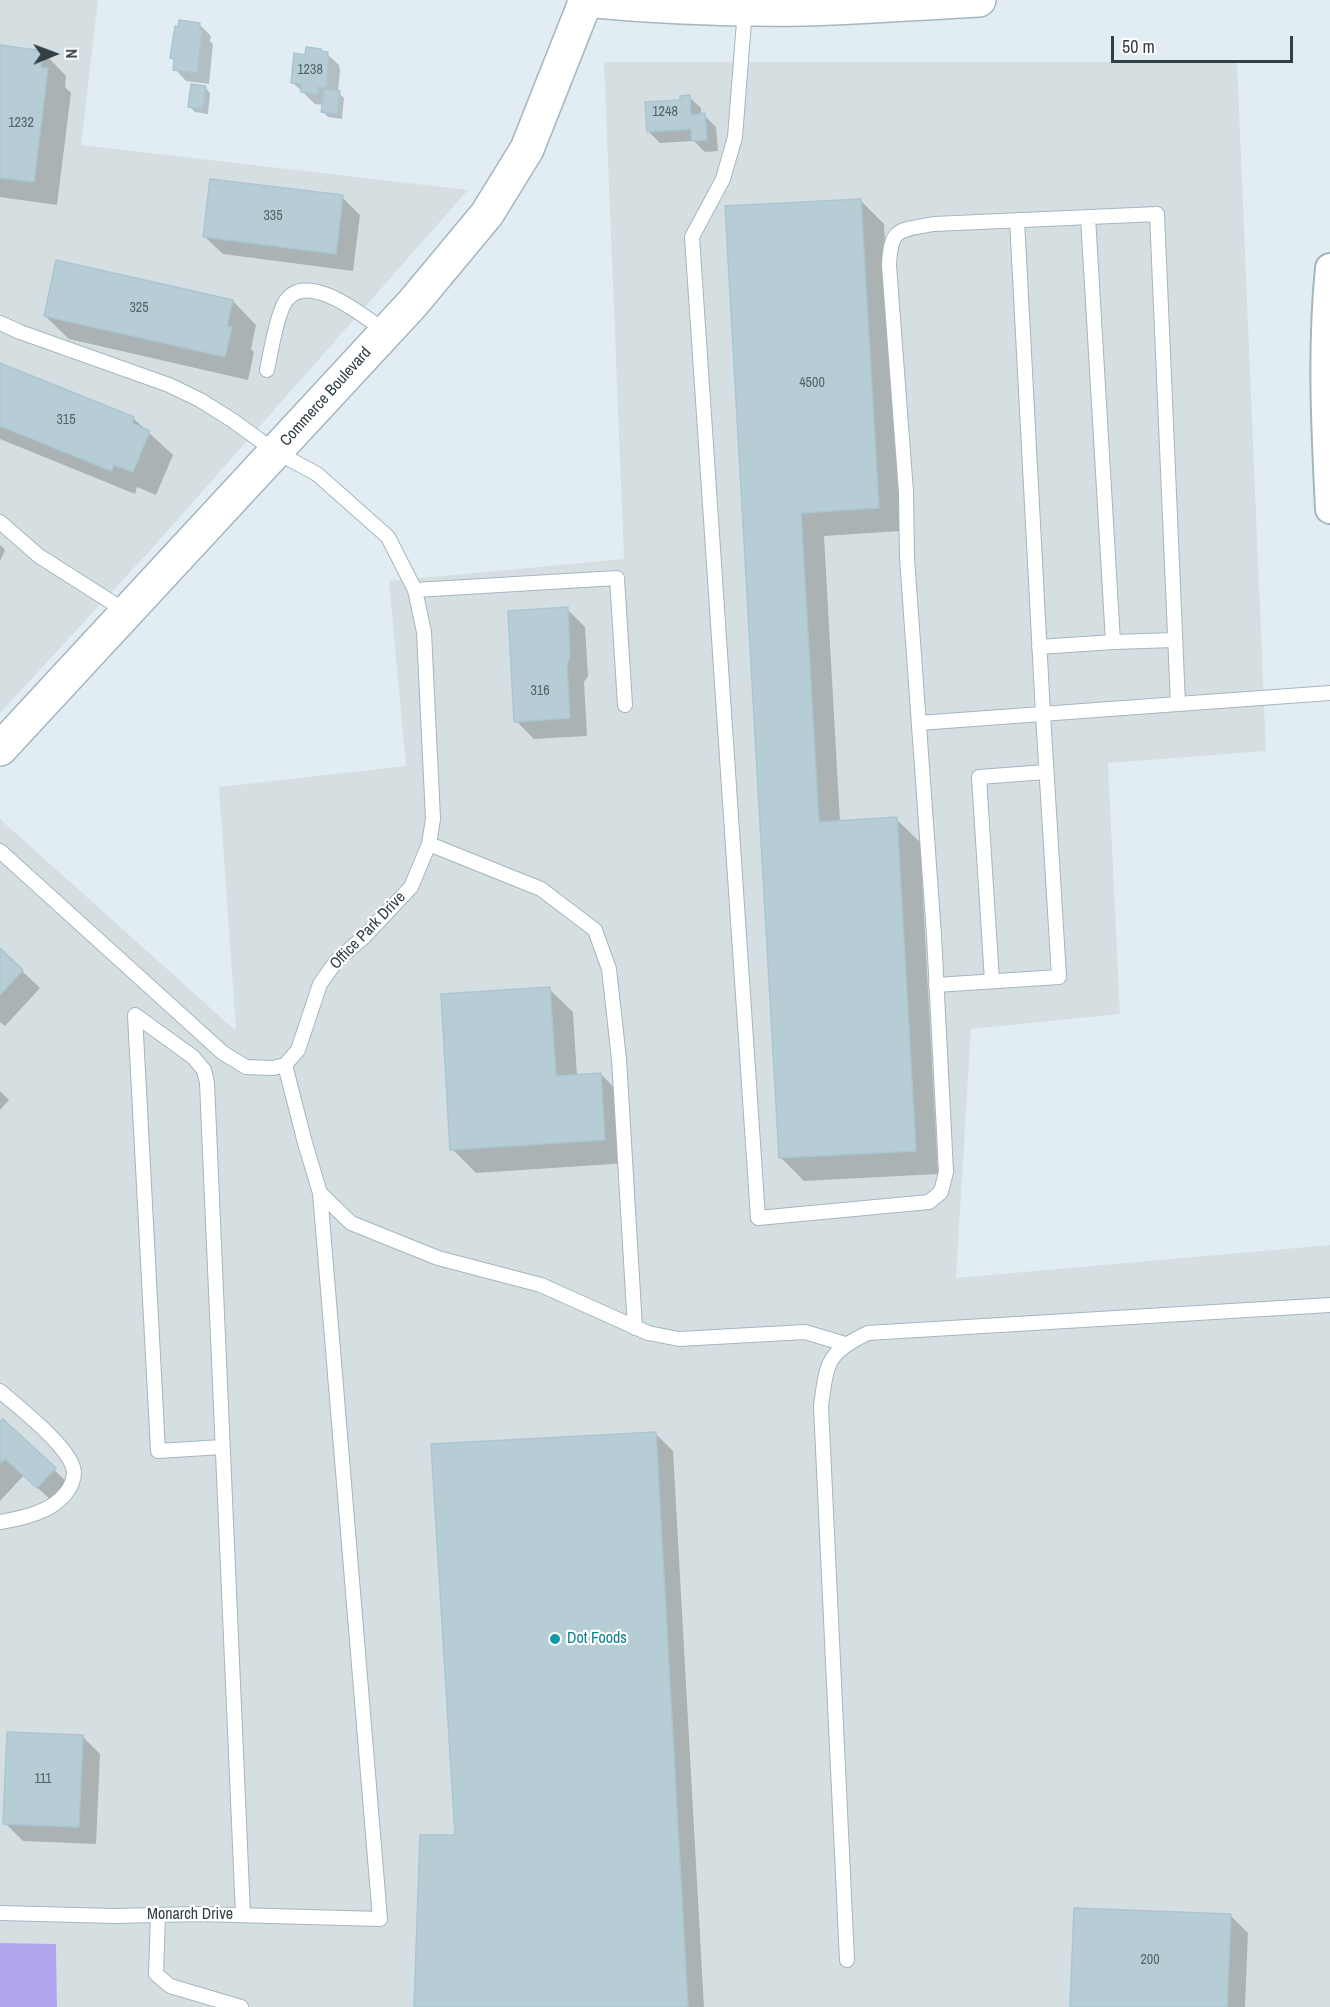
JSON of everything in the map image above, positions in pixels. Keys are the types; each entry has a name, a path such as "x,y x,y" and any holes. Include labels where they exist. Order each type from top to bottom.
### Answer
{"street":[{"path":"585,0 681,8 805,9 979,0"},
{"name":"Commerce Boulevard","path":"0,749 386,332 487,214 527,149 585,0"},
{"path":"1330,268 1325,317 1326,425 1330,509"}],"lane":[{"path":"745,9 735,137 723,179 692,237 758,1218 929,1202 941,1192 946,1172 936,985 907,558 906,492 889,265 890,243 901,231 934,224 1157,214 1178,704"},
{"path":"1088,217 1113,642"},
{"path":"936,985 1059,977 1017,220"},
{"path":"267,370 282,307 290,296 297,292 316,291 338,300 386,332"},
{"name":"Office Park Drive","path":"0,323 169,385 200,400 276,452 317,474 388,537 415,590 424,643 433,819 429,844 411,887 364,937 337,960 320,984 298,1050 285,1065"},
{"path":"0,522 39,556 127,612"},
{"path":"415,590 617,578 625,705"},
{"path":"1039,647 1175,640"},
{"path":"919,723 1330,693"},
{"path":"992,981 979,777 1046,772"},
{"path":"429,844 542,889 595,930 609,969 620,1059 635,1328"},
{"path":"0,851 223,1053 246,1067 273,1068 285,1065 320,1193 351,1223 438,1258 541,1286 648,1333 679,1339 805,1332 845,1344"},
{"path":"222,1447 158,1451 135,1015 194,1057 204,1070 207,1083 243,1915"},
{"name":"Monarch Drive","path":"0,1913 243,1915 380,1919 320,1193"},
{"path":"847,1960 821,1406 827,1366 845,1344 868,1333 1330,1305"},
{"path":"0,1391 54,1440 69,1460 74,1472 71,1486 58,1503 20,1519 0,1522"},
{"path":"158,1915 156,1974 170,1986 241,2007"}],"shaded area":[{"path":"0,0 98,0 81,145 468,190 156,544 0,713"},
{"path":"604,62 1237,62 1266,751 1108,763 1120,1014 971,1029 956,1278 1330,1245 1330,2007 57,2007 56,1945 0,1943 0,819 236,1031 219,787 406,766 389,581 624,559"},
{"path":"0,1943 56,1944 57,2007 0,2007"}],"building":[{"path":"179,20 200,23 199,30 202,30 197,73 173,70 174,59 170,58 175,26 178,27"},
{"path":"0,45 44,51 41,67 48,68 34,182 0,178"},
{"path":"306,47 328,52 326,87 318,87 318,94 301,92 302,84 291,83 294,53 305,55"},
{"path":"191,84 206,86 203,109 188,107"},
{"path":"324,89 340,91 337,114 321,112"},
{"path":"690,95 691,115 705,113 707,140 692,141 691,129 647,132 645,102 680,100 680,96"},
{"path":"210,179 343,195 336,254 203,237"},
{"path":"861,199 879,508 801,513 819,822 897,817 916,1151 779,1158 725,206"},
{"path":"56,260 233,300 227,326 232,327 225,357 44,316"},
{"path":"0,363 134,417 132,423 150,431 133,472 114,465 111,471 0,426"},
{"path":"568,607 570,658 567,664 570,718 514,722 508,611"},
{"path":"0,948 23,970 0,995"},
{"path":"550,987 556,1076 601,1073 605,1140 450,1150 441,994"},
{"path":"3,1419 56,1468 37,1488 5,1459 0,1464 0,1422"},
{"name":"Dot Foods","path":"656,1432 688,2007 414,2007 420,1835 455,1835 431,1444"},
{"path":"7,1732 83,1735 79,1827 3,1824"},
{"path":"1074,1908 1231,1914 1227,2007 1070,2007"}],"place":[{"name":"Dot Foods","path":"555,1639"}]}
